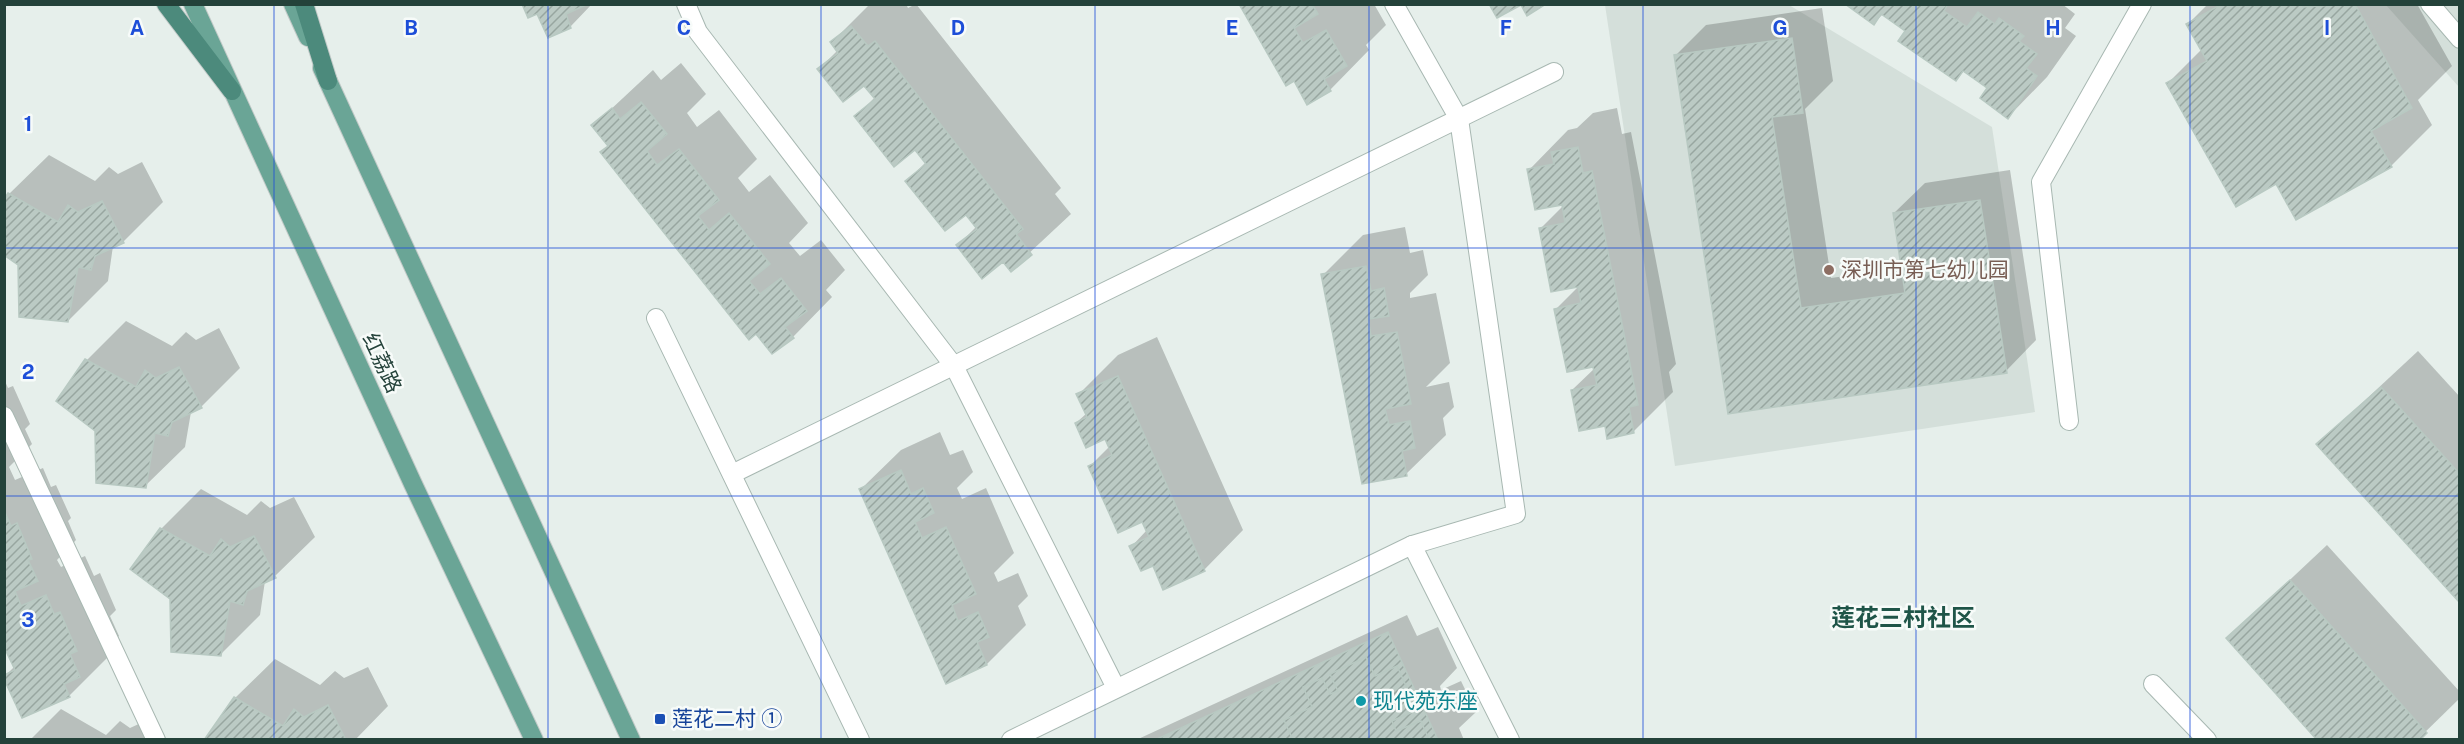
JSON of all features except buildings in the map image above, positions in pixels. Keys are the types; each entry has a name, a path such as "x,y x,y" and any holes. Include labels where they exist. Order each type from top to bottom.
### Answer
{"highway":[{"path":"166,4 232,91"},
{"path":"304,4 328,81"}],"main road":[{"name":"红荔路","path":"193,4 534,740"},
{"path":"293,4 631,740"}],"street":[{"path":"686,4 698,32 954,366 1116,688"},
{"path":"1011,740 1412,545 1516,514 1459,119 1394,4"},
{"path":"2069,421 2041,183 2142,4"},
{"path":"2430,4 2460,39"},
{"path":"732,474 1554,72"},
{"path":"656,318 860,740"},
{"path":"4,416 156,740"},
{"path":"1412,545 1510,740"},
{"path":"2153,684 2207,740"}],"shaded area":[{"name":"深圳市第七幼儿园","path":"1605,5 1789,5 1992,127 2035,412 1675,466"},
{"path":"2386,5 2459,5 2459,87"}],"place":[{"name":"深圳市第七幼儿园","path":"1829,270"},
{"name":"现代苑东座","path":"1361,701"},
{"name":"莲花二村 ①","path":"660,719"}],"district":[{"name":"莲花三村社区","path":"1903,618"}]}
